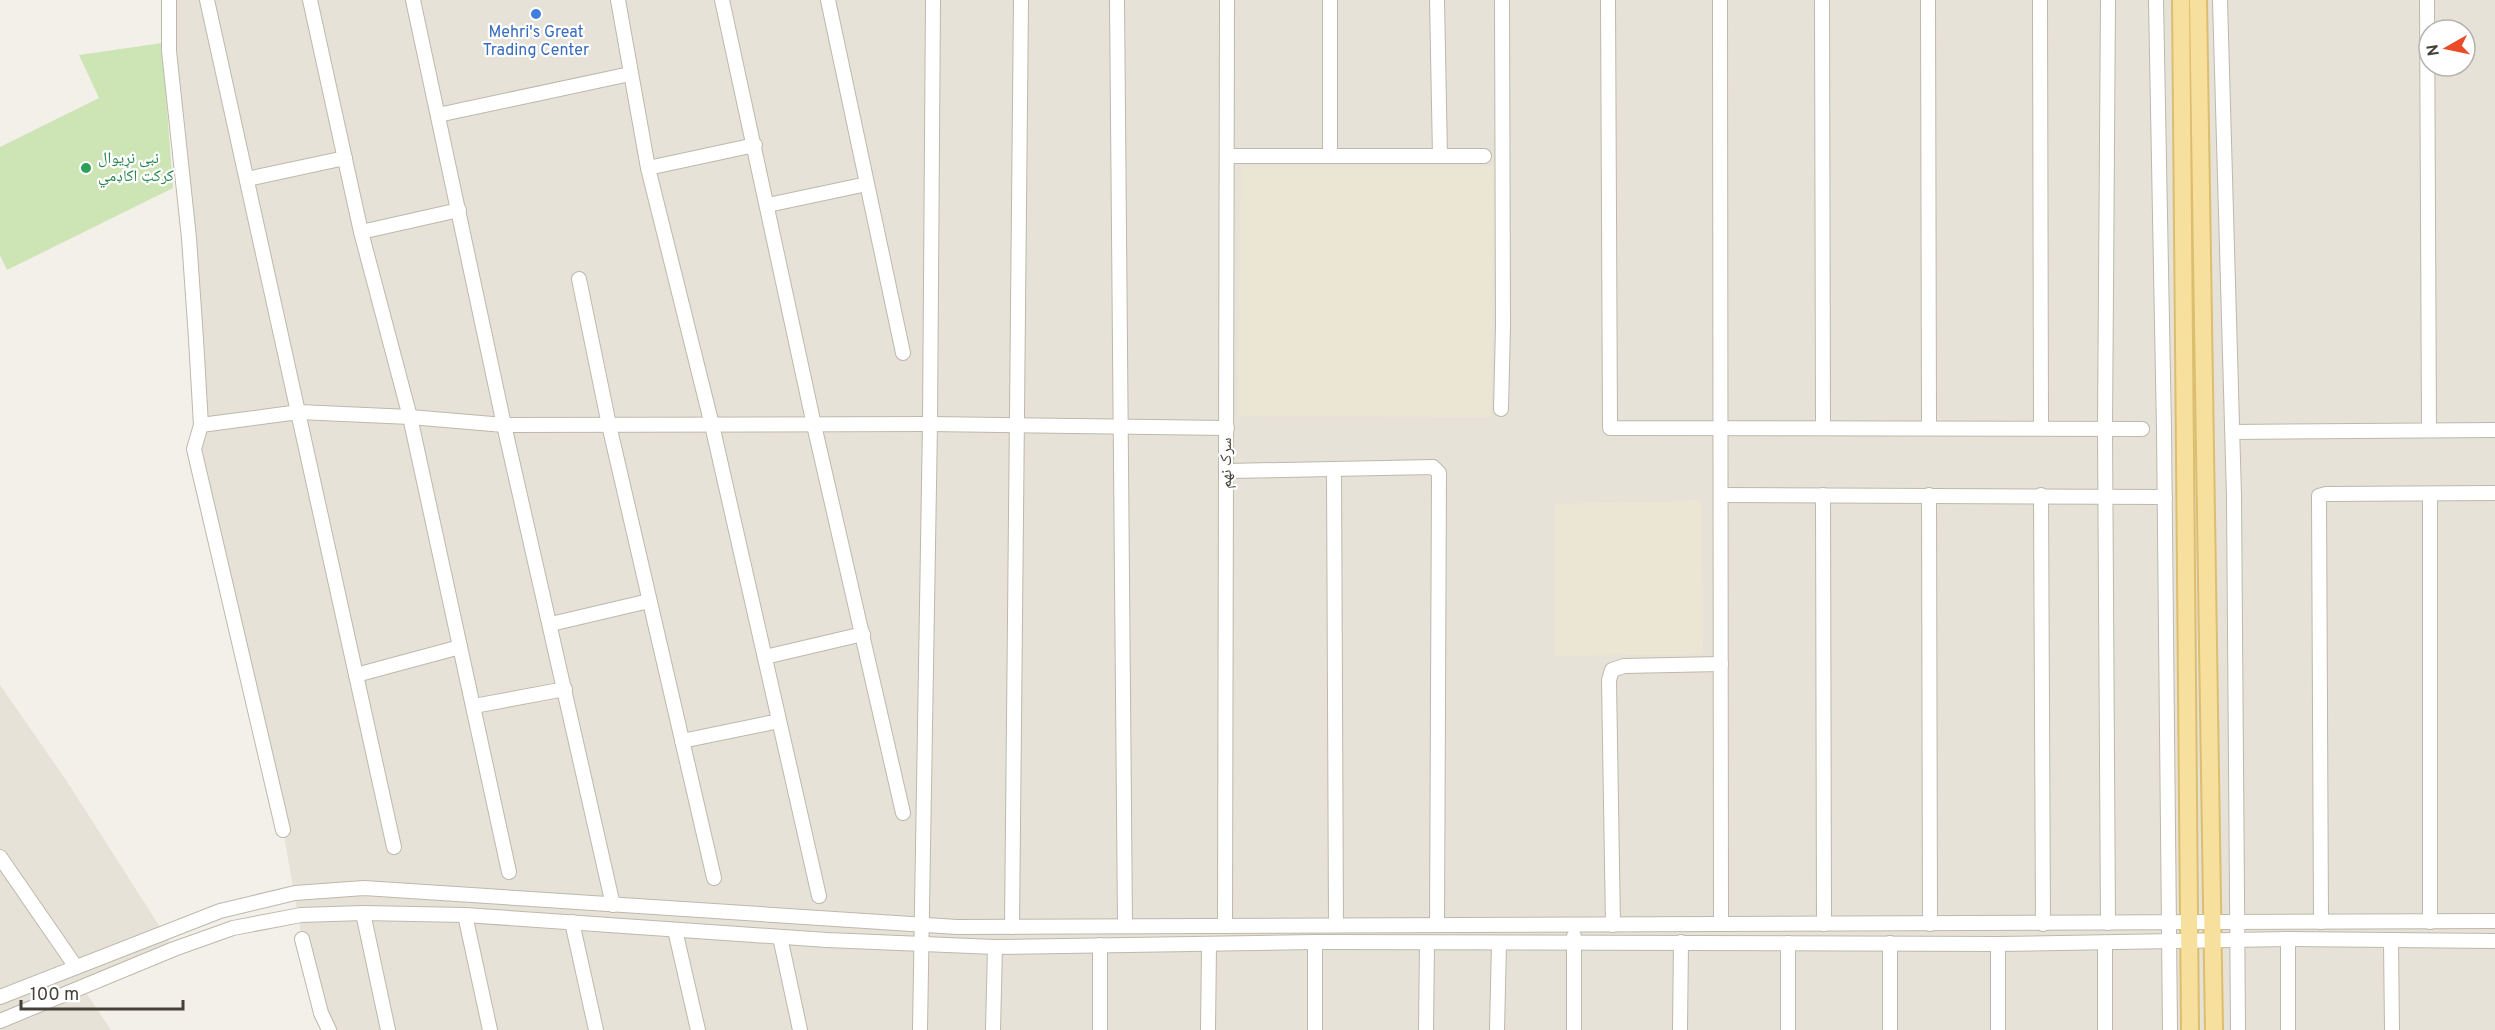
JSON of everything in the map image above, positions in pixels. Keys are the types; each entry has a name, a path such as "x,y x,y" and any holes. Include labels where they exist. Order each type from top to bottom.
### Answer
{"main road":[{"path":"2181,0 2190,1030"},
{"path":"2198,0 2214,1030"}],"street":[{"path":"169,0 169,51 189,238 201,425 194,449 283,830"},
{"path":"207,0 394,847"},
{"path":"310,0 361,232 410,417 509,872"},
{"path":"412,0 504,425 613,905"},
{"path":"618,0 648,168 711,425 819,896"},
{"path":"722,0 814,425 903,813"},
{"path":"828,0 903,353"},
{"path":"920,1030 930,424 933,0"},
{"path":"1012,927 1021,0"},
{"path":"1117,0 1125,926"},
{"name":"سرک نهم","path":"1225,926 1227,0"},
{"path":"1330,0 1330,156"},
{"path":"1437,0 1440,156"},
{"path":"1501,409 1502,0"},
{"path":"1608,0 1609,426 1614,429 2142,429"},
{"path":"1720,0 1721,924"},
{"path":"1822,0 1823,428"},
{"path":"1928,0 1929,428"},
{"path":"2040,0 2041,429"},
{"path":"2108,0 2105,429 2108,923"},
{"path":"2156,0 2165,497 2170,1030"},
{"path":"2220,0 2232,432 2238,1030"},
{"path":"2427,0 2429,430"},
{"path":"438,115 630,74"},
{"path":"648,168 755,145"},
{"path":"1228,156 1484,156"},
{"path":"247,179 345,158"},
{"path":"768,205 867,184"},
{"path":"361,232 459,210"},
{"path":"579,279 609,425 714,878"},
{"path":"201,425 299,412 410,417 504,425 930,424 1227,428"},
{"path":"2232,432 2495,430"},
{"path":"1227,471 1433,467 1439,473 1437,925"},
{"path":"1334,470 1336,925"},
{"path":"2321,922 2319,496 2326,494 2495,493"},
{"path":"2430,494 2430,922"},
{"path":"1721,495 2165,497"},
{"path":"1823,495 1824,924"},
{"path":"1929,495 1930,924"},
{"path":"2042,495 2043,924"},
{"path":"551,624 649,601"},
{"path":"765,657 863,634"},
{"path":"356,675 460,647"},
{"path":"1612,925 1609,681 1612,670 1624,666 1721,664"},
{"path":"474,706 565,688"},
{"path":"682,741 779,721"},
{"path":"0,857 76,967"},
{"path":"0,997 220,911 295,893 364,888 923,926 2495,921"},
{"path":"363,913 388,1030"},
{"path":"0,1021 174,949 233,928 301,915 363,913 465,915 780,937 995,947 1315,942 2105,944 2288,939 2391,942 2495,941"},
{"path":"465,915 490,1030"},
{"path":"572,922 596,1030"},
{"path":"1574,925 1574,1030"},
{"path":"675,930 698,1030"},
{"path":"780,937 800,1030"},
{"path":"302,939 321,1013 330,1030"},
{"path":"2288,939 2288,1030"},
{"path":"1315,942 1315,1030"},
{"path":"1680,1030 1681,942"},
{"path":"2391,942 2392,1030"},
{"path":"1788,943 1788,1030"},
{"path":"1890,943 1890,1030"},
{"path":"1426,1030 1428,944"},
{"path":"1497,1030 1499,944"},
{"path":"1998,944 1998,1030"},
{"path":"2105,944 2105,1030"},
{"path":"1100,945 1100,1030"},
{"path":"1208,1030 1209,945"},
{"path":"993,1030 995,947"}],"shaded area":[{"path":"169,0 2495,0 2495,1030 329,1030 302,939 283,830 196,437"},
{"path":"1241,166 1494,166 1491,417 1238,416"},
{"path":"1701,500 1703,654 1555,656 1555,504"},
{"path":"0,685 66,780 174,949 85,991 111,1030 0,1030"}],"green space":[{"name":"نبی نړیوال کرکټ اکاډمي","path":"162,43 173,188 7,270 0,255 0,147 99,98 79,55"}],"place":[{"name":"Mehri's Great Trading Center","path":"536,14"},
{"name":"نبی نړیوال کرکټ اکاډمي","path":"86,168"}]}
